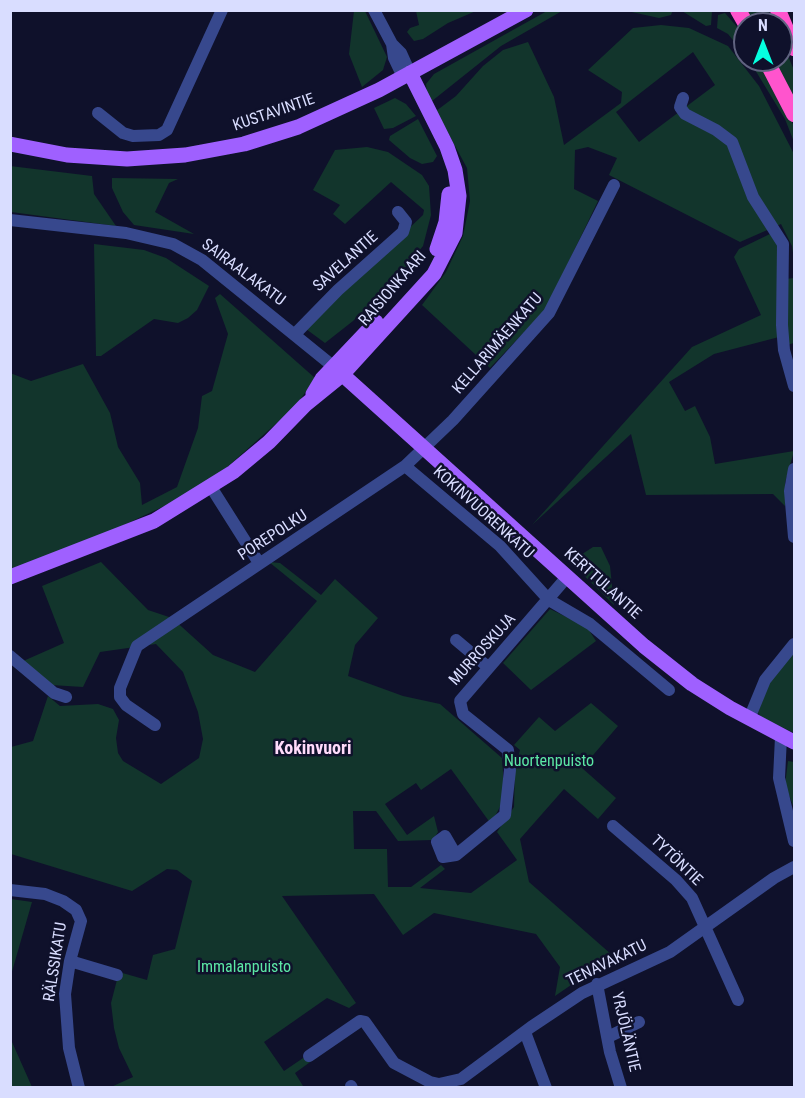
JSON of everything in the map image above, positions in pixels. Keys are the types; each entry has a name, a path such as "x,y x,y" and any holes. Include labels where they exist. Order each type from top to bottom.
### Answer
{"highway":[{"path":"778,10 795,48"},
{"path":"772,72 795,114"}],"main road":[{"name":"KUSTAVINTIE","path":"10,144 67,155 127,159 216,150 244,144 298,127 407,75 526,10"},
{"name":"RAISIONKAARI","path":"10,578 133,531 211,487 250,459 434,274 450,246 458,218 459,196 452,158 407,75"},
{"name":"KERTTULANTIE","path":"338,371 644,646 692,684 749,719 788,739"}],"street":[{"path":"98,113 123,133 133,136 159,135 167,130 222,10"},
{"path":"374,10 392,44 394,58 407,75"},
{"path":"683,98 680,107 685,114 716,130 732,142 753,197 783,244 784,350 795,386"},
{"name":"KELLARIMÄENKATU","path":"424,449 549,313 614,185"},
{"name":"SAVELANTIE","path":"295,334 338,290 403,232 406,222 398,212"},
{"name":"SAIRAALAKATU","path":"10,220 126,234 173,244 202,260 338,371"},
{"name":"KOKINVUORENKATU","path":"424,449 405,466 500,546 549,600 590,624 669,690"},
{"name":"POREPOLKU","path":"155,725 126,705 120,697 120,688 137,646 146,638 160,633 259,563 357,501 405,466"},
{"path":"795,469 790,491 795,537"},
{"path":"211,487 259,563"},
{"name":"MURROSKUJA","path":"456,855 505,815 510,755 463,714 459,701 567,577"},
{"path":"456,640 488,668"},
{"path":"749,719 765,680 795,644"},
{"path":"10,657 54,693 66,697"},
{"name":"KERTTULANTIE","path":"788,739 779,778 795,841"},
{"name":"TYTÖNTIE","path":"613,826 685,889 706,928 738,1000"},
{"name":"TENAVAKATU","path":"437,1086 455,1085 555,1009 597,984 658,958 706,928 774,878 795,867"},
{"name":"RÄLSSIKATU","path":"10,890 45,894 76,910 81,921 70,961 65,994 65,1022 79,1088"},
{"path":"70,961 117,975"},
{"name":"YRJÖLÄNTIE","path":"597,984 621,1088"},
{"path":"309,1056 355,1023 365,1022 394,1063 437,1086"},
{"path":"608,1036 639,1022"},
{"path":"525,1032 546,1088"}],"green space":[{"path":"416,10 476,11 448,23 423,39 414,41 407,32 410,28 419,25"},
{"path":"673,10 671,15 659,18 627,11"},
{"path":"354,11 365,11 387,57 383,70 362,87 349,54"},
{"path":"547,11 562,11 501,46 432,101 427,94 426,84 434,74"},
{"path":"682,11 712,11 711,25 706,26"},
{"path":"745,11 768,12 746,12"},
{"path":"725,13 733,22 733,40 728,34 717,28 718,15"},
{"path":"661,25 689,28 728,46 733,52 733,72 748,72 759,86 794,154 794,260 792,246 781,224 740,242 609,175 617,158 588,147 575,150 574,189 598,201 546,309 490,368 422,305 446,272 463,236 470,201 467,168 436,111 456,96 483,66 503,50 528,42 554,97 564,145 621,103 622,92 588,70 633,28","holes":["693,52 715,85 639,142 616,112"]},
{"path":"793,68 794,70 794,102 778,72 793,72"},
{"path":"756,72 766,72 794,126 794,142 785,119"},
{"path":"395,98 406,104 416,116 393,128 384,129 374,108"},
{"path":"418,119 437,156 433,162 422,164 410,158 389,140 390,136"},
{"path":"367,147 388,152 422,175 429,186 431,215 423,246 399,275 353,321 325,343 306,329 307,325 423,215 424,210 391,182 345,224 333,214 340,205 313,190 335,150"},
{"path":"10,166 92,176 94,194 116,226 11,212"},
{"path":"112,178 178,179 169,183 155,212 194,234 134,225 123,212 112,188"},
{"path":"772,233 780,245 779,337 714,354 669,382 685,411 695,406 710,437 715,464 794,451 785,483 785,506 773,494 646,495 631,434 532,525 692,347 761,315 734,257 739,249"},
{"path":"94,244 144,250 166,258 209,286 197,310 188,318 178,323 154,319 101,356 96,356"},
{"path":"794,278 794,343 787,345 785,279"},
{"path":"220,294 315,378 296,406 226,468 175,501 90,541 11,572 10,373 31,381 83,364 110,413 118,447 140,483 142,505 177,487 198,428 202,396 212,391 228,334 215,298"},
{"path":"593,547 601,547 610,566 614,605 570,562"},
{"path":"101,562 148,610 172,618 213,655 255,672 317,601 269,562 280,563 321,595 335,579 378,618 355,645 348,676 403,696 440,704 502,758 503,801 491,824 451,769 421,790 416,783 385,804 407,835 434,816 438,832 433,840 398,841 376,811 353,811 354,849 387,849 388,887 411,887 441,865 445,869 420,888 471,893 517,860 497,832 514,807 515,767 520,750 514,745 539,717 555,731 591,703 618,726 582,768 616,798 598,819 564,789 520,839 529,882 620,962 574,983 555,996 560,967 536,934 434,913 403,935 374,894 282,896 356,1003 349,1008 327,998 264,1042 284,1071 309,1054 313,1060 295,1073 303,1086 111,1087 133,1077 119,1048 114,1028 111,1003 119,972 147,980 153,955 175,949 192,881 177,870 167,869 132,891 11,854 11,747 33,741 48,696 60,706 98,704 113,709 119,720 116,738 118,753 123,761 161,784 199,758 203,739 198,712 183,672 156,644 100,652 83,687 51,685 21,662 64,643 42,586"},
{"path":"550,609 587,627 596,641 531,690 503,663"},
{"path":"794,651 794,733 761,717 758,713 768,684"},
{"path":"788,761 794,762 794,808 785,785"},
{"path":"10,899 32,902 11,975"},
{"path":"10,1035 12,1042 32,1087 11,1087"}],"district":[{"name":"Kokinvuori","path":"313,749"}],"park label":[{"name":"Nuortenpuisto","path":"549,762"},
{"name":"Immalanpuisto","path":"244,968"}]}
